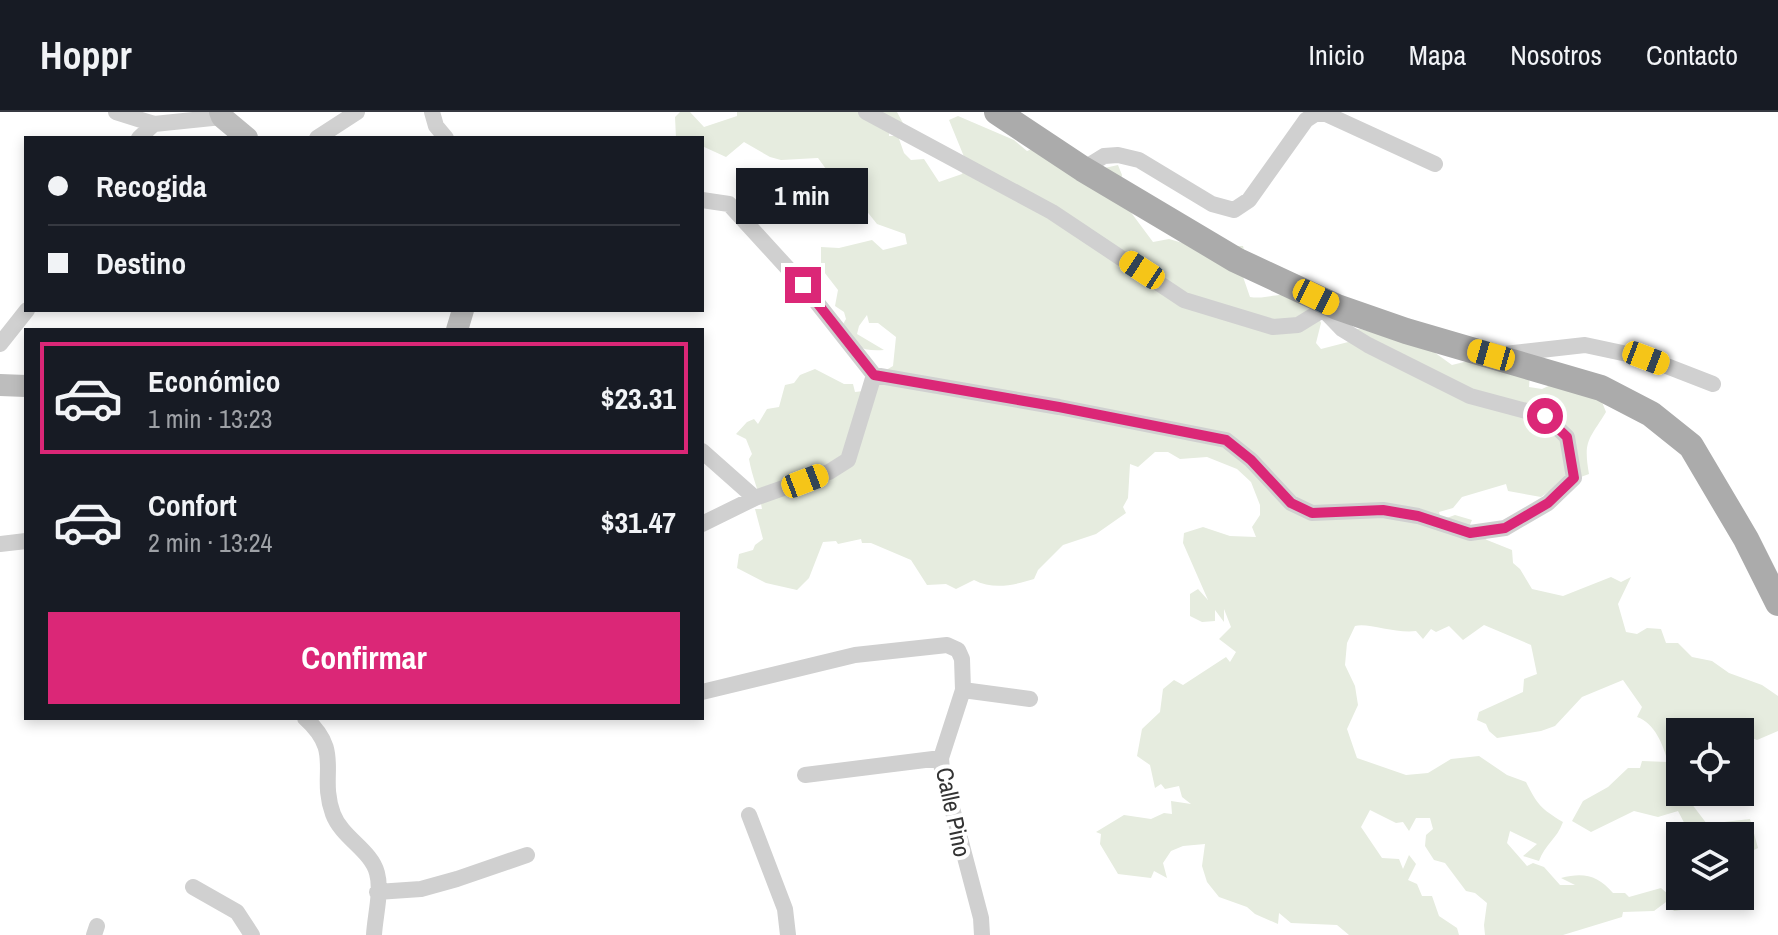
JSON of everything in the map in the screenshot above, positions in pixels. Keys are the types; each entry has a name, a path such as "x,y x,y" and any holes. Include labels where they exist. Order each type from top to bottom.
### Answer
{"main road":[{"path":"997,112 1083,169 1236,260 1337,307 1406,331 1601,388 1651,414 1691,446 1746,539 1778,603"},
{"path":"221,114 245,136"},
{"path":"0,385 24,386"}],"street":[{"path":"116,112 154,124 221,114"},
{"path":"320,136 357,112"},
{"path":"432,112 436,126 444,136"},
{"path":"866,112 1052,212 1184,300 1273,327 1298,325 1324,309"},
{"path":"1292,112 1297,133"},
{"path":"1083,169 1104,156 1118,155 1139,160 1212,204 1234,210 1249,200 1306,120 1315,114 1326,114 1435,164"},
{"path":"141,136 154,124"},
{"path":"704,200 729,204 803,285 874,375 1226,440 1251,460 1291,503 1312,513 1383,510 1418,516 1470,533 1505,528 1548,503 1574,478 1567,437 1545,416 1470,396 1368,345 1342,329 1296,286"},
{"path":"3,335 25,312"},
{"path":"1491,355 1585,345 1646,358 1713,384"},
{"path":"704,523 755,498 829,472 848,460 874,375"},
{"path":"704,453 755,498"},
{"path":"0,544 24,541"},
{"path":"704,692 855,655 947,645 958,650 962,659 963,690 1030,699"},
{"name":"Calle Pino","path":"963,690 941,758 981,918 982,935"},
{"path":"307,720 319,731 330,759 327,791 334,816 345,836 373,864 378,875 374,935"},
{"path":"805,775 941,758"},
{"path":"749,815 785,909 788,935"},
{"path":"377,892 433,886 527,855"},
{"path":"193,887 237,912 252,935"}],"shaded area":[{"path":"680,112 690,112 704,127 737,116 737,112 897,112 904,125 889,130 889,136 898,136 904,153 911,160 924,159 939,182 962,174 967,164 949,120 958,116 1014,140 1027,151 1032,149 1091,171 1118,165 1122,175 1118,195 1153,242 1169,239 1193,246 1243,246 1241,271 1250,297 1286,295 1313,306 1321,323 1316,343 1321,349 1356,340 1350,329 1360,329 1427,347 1452,365 1488,356 1530,372 1529,387 1542,389 1557,382 1600,397 1606,412 1587,447 1589,474 1570,477 1541,497 1508,491 1506,484 1462,497 1453,508 1439,512 1441,520 1455,515 1472,520 1469,527 1487,540 1512,550 1513,563 1532,589 1563,596 1611,577 1621,582 1631,577 1618,604 1626,632 1637,634 1647,628 1661,629 1666,643 1678,643 1692,657 1712,661 1729,673 1762,685 1778,696 1778,731 1757,740 1754,739 1754,718 1666,718 1666,756 1653,729 1637,717 1642,707 1623,680 1582,697 1555,726 1497,738 1486,724 1477,720 1479,712 1523,692 1524,679 1537,674 1531,645 1484,625 1463,640 1449,626 1436,632 1431,629 1423,639 1416,631 1355,626 1347,643 1345,665 1355,686 1358,705 1347,729 1357,758 1406,775 1428,773 1451,759 1479,756 1507,775 1526,782 1540,805 1563,822 1539,861 1523,856 1537,844 1510,831 1507,843 1527,866 1533,863 1544,867 1560,885 1575,885 1561,878 1583,875 1602,882 1613,893 1625,893 1629,897 1661,888 1666,892 1666,902 1654,911 1623,912 1622,917 1563,935 1485,935 1487,903 1475,893 1466,891 1445,863 1434,860 1425,846 1426,835 1433,829 1430,818 1416,818 1409,831 1403,822 1396,823 1370,810 1361,827 1382,858 1399,859 1403,869 1409,855 1416,864 1408,880 1417,884 1422,896 1432,896 1439,916 1457,928 1459,935 1349,935 1337,925 1291,923 1279,913 1278,924 1247,907 1219,897 1207,882 1202,866 1205,844 1183,846 1171,851 1163,863 1167,878 1154,871 1151,878 1118,874 1100,844 1101,834 1096,832 1124,815 1151,819 1164,813 1172,814 1171,801 1191,804 1182,797 1179,786 1165,789 1161,784 1155,788 1150,765 1137,756 1142,729 1160,712 1163,689 1174,680 1183,685 1226,657 1230,662 1236,652 1219,639 1231,627 1224,609 1224,622 1215,610 1215,621 1202,622 1190,616 1190,594 1198,589 1208,600 1183,543 1184,533 1203,527 1230,536 1256,537 1252,527 1260,515 1260,505 1251,482 1237,469 1207,457 1180,459 1168,452 1155,452 1138,467 1130,464 1128,498 1123,507 1126,513 1096,534 1063,545 1038,570 1034,579 1012,585 996,586 974,580 956,589 946,584 927,585 911,560 871,543 862,543 861,539 838,544 836,541 823,542 809,578 797,590 766,583 737,568 739,554 753,550 763,539 755,509 762,509 749,459 752,454 746,439 736,434 747,422 754,419 758,424 767,409 779,407 785,385 794,383 800,375 815,369 844,384 853,384 855,392 872,390 886,380 881,373 893,366 896,337 878,323 869,323 867,315 857,334 884,350 859,347 839,331 846,319 844,312 835,306 838,290 821,268 821,247 839,248 872,240 883,250 907,244 905,234 877,224 849,189 839,187 818,158 781,160 744,142 726,157 704,147 704,136 676,136 675,117"},
{"path":"1642,761 1666,762 1666,806 1693,806 1705,822 1684,822 1678,811 1658,817 1634,811 1591,832 1572,821 1583,801 1608,787 1628,768 1640,768"}],"route":[{"path":"803,285 874,375 1226,440 1251,460 1291,503 1312,513 1383,510 1418,516 1470,533 1505,528 1548,503 1574,478 1567,437 1545,416"}]}
